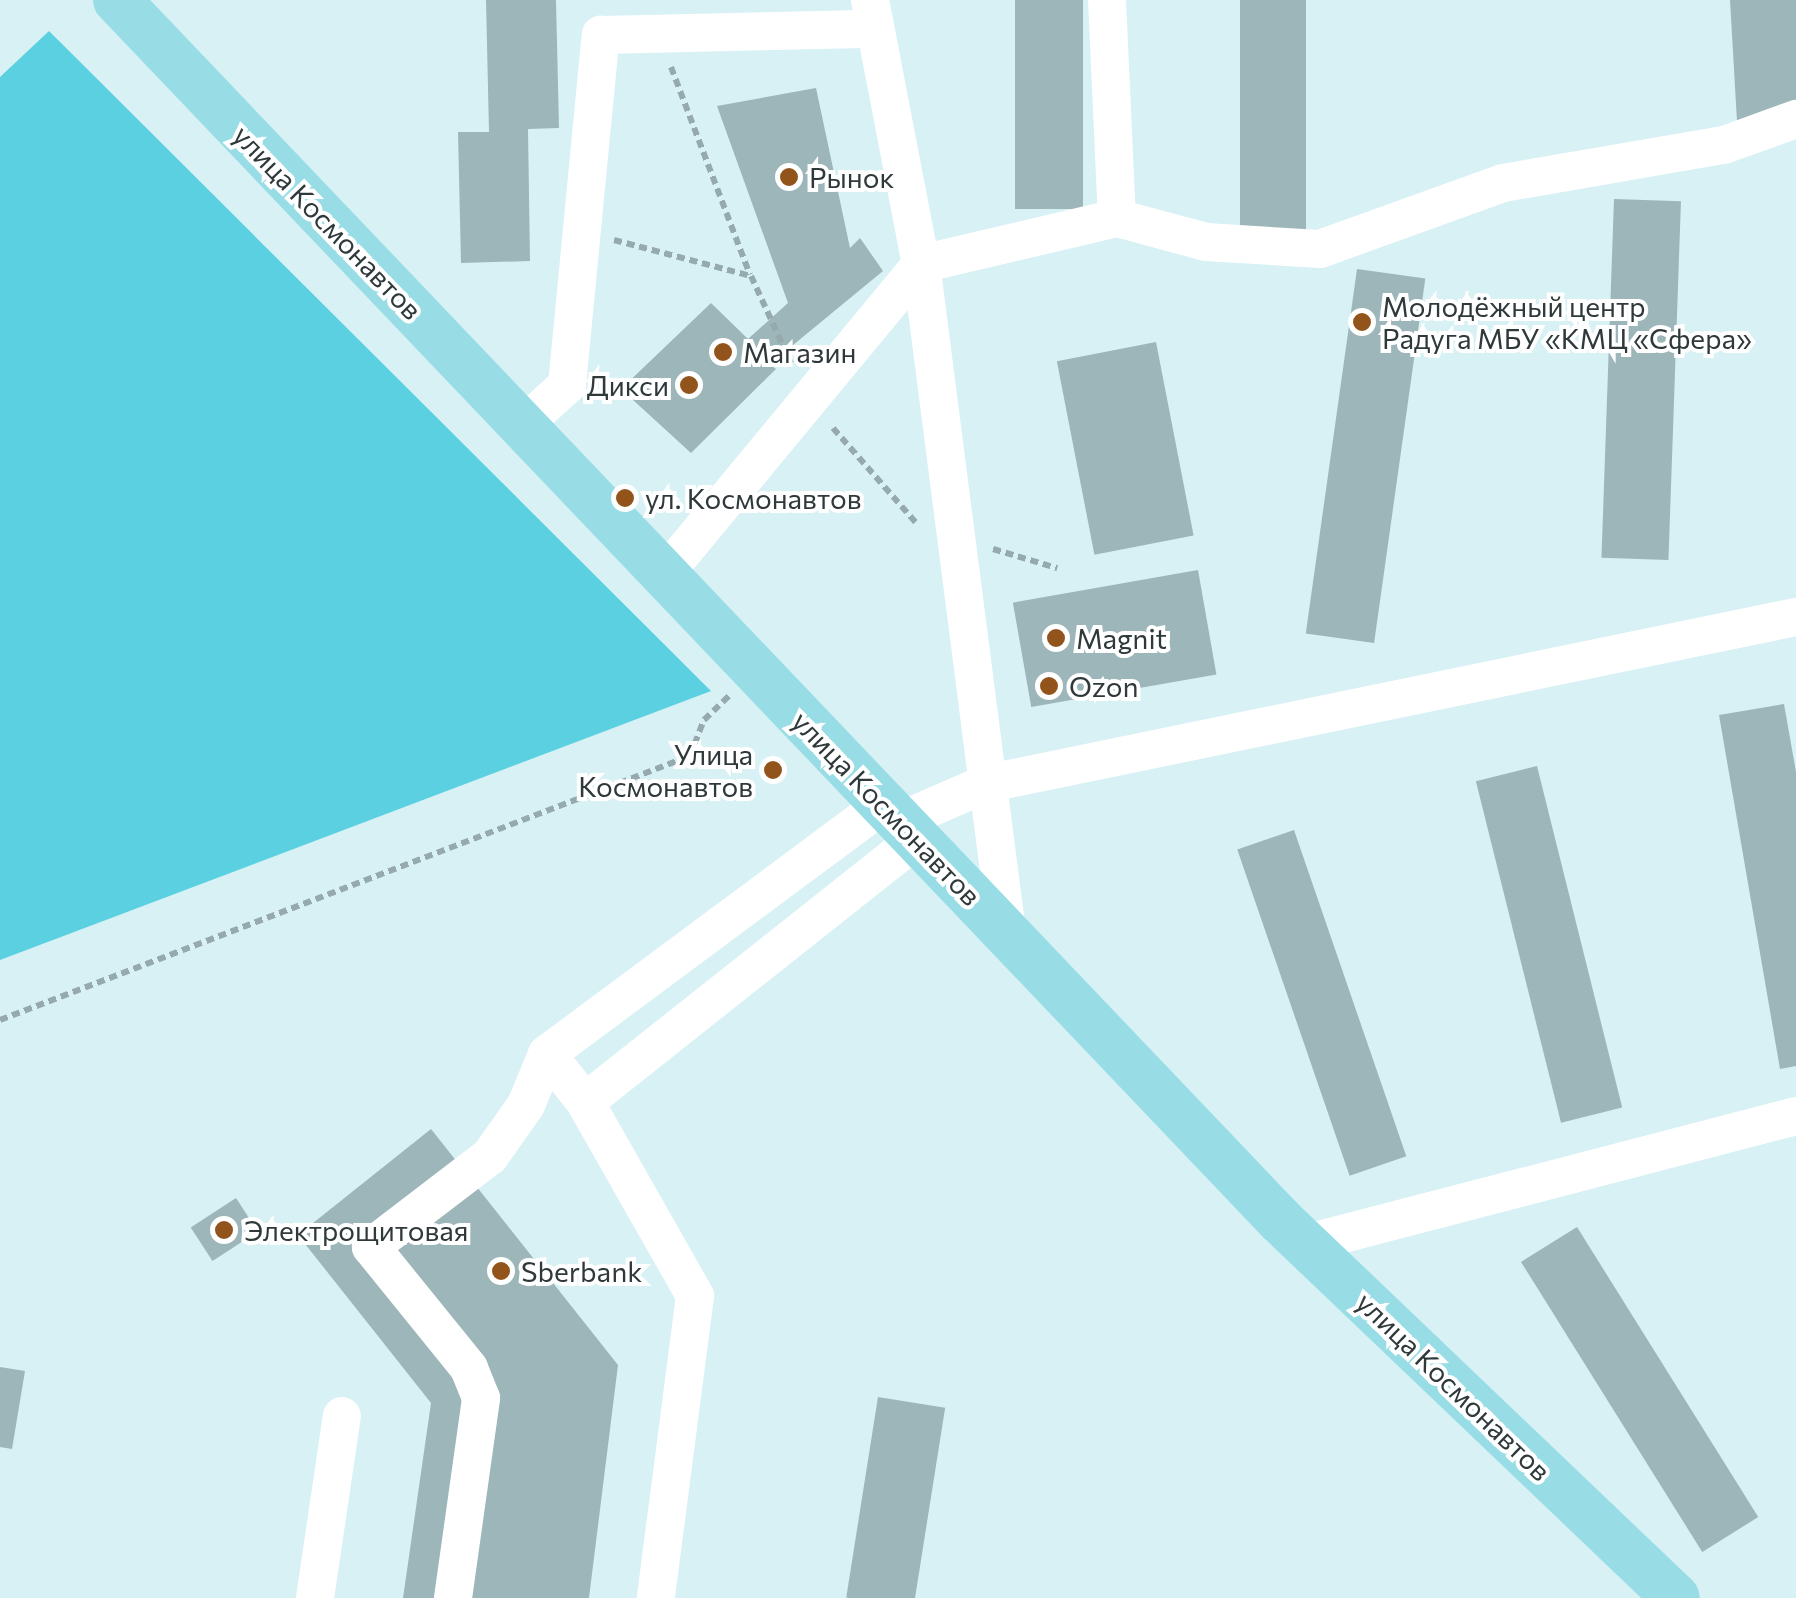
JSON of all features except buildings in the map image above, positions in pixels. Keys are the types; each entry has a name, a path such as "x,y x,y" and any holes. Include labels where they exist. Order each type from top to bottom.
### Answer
{"main road":[{"name":"улица Космонавтов","path":"117,0 1304,1244 1676,1598"}],"street":[{"path":"1107,0 1117,218"},
{"path":"522,426 567,385 601,34 657,33 872,14 921,264 985,784 1008,934"},
{"path":"664,575 921,264 1117,218 1206,242 1320,249 1503,183 1724,145 1796,118"},
{"path":"453,1598 481,1398 469,1368 371,1247 490,1156 526,1105 546,1054 899,822 985,784 1796,616"},
{"path":"585,1102 899,822"},
{"path":"546,1054 585,1102 696,1296 656,1598"},
{"path":"1304,1244 1796,1116"},
{"path":"315,1598 342,1416"}],"path":[{"path":"657,33 751,276"},
{"path":"0,1020 690,756 704,720 755,671"}],"shaded area":[{"path":"49,31 711,691 0,960 0,77"}],"place":[{"name":"Рынок","path":"789,177"},
{"name":"Молодёжный центр Радуга МБУ «КМЦ «Сфера»","path":"1362,322"},
{"name":"Магазин","path":"723,352"},
{"name":"Дикси","path":"689,385"},
{"name":"ул. Космонавтов","path":"625,498"},
{"name":"Magnit","path":"1056,638"},
{"name":"Ozon","path":"1049,686"},
{"name":"Улица Космонавтов","path":"773,770"},
{"name":"Электрощитовая","path":"224,1230"},
{"name":"Sberbank","path":"501,1271"}]}
